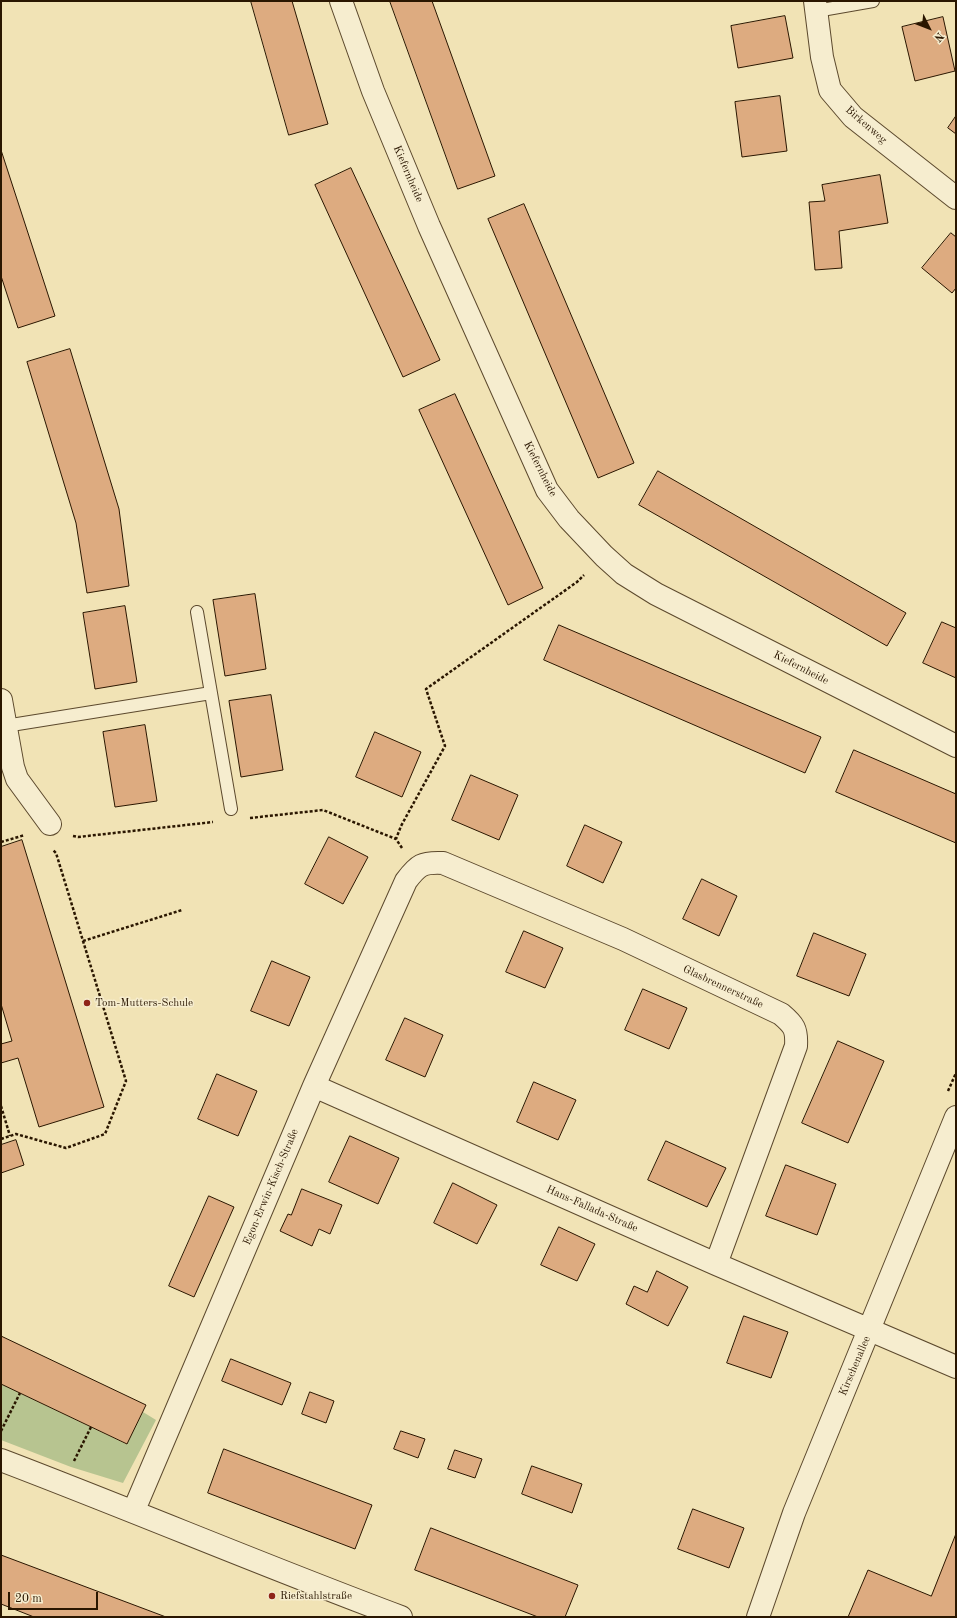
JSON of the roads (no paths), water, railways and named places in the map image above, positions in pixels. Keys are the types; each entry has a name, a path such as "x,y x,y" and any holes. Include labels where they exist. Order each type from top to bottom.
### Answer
{"street":[{"name":"Kiefernheide","path":"341,1 373,91 426,219 548,490 569,519 604,556 624,574 656,594 956,746"},
{"name":"Birkenweg","path":"816,6 822,57 830,90 853,117 956,198"},
{"path":"1,700 13,767 17,778 50,824"},
{"name":"Glasbrennerstraße","path":"416,868 428,862 443,863 630,943 781,1014 791,1023 797,1032 796,1046 716,1264"},
{"name":"Egon-Erwin-Kisch-Straße","path":"134,1510 314,1086 406,881 416,868"},
{"name":"Hans-Fallada-Straße","path":"314,1086 716,1264 956,1367"},
{"name":"Kirschenallee","path":"758,1617 794,1513 956,1117"},
{"path":"1,1460 134,1510 286,1574 401,1617"}],"lane":[{"path":"816,6 873,1"},
{"path":"197,612 231,809"},
{"path":"5,726 211,693"}],"place":[{"name":"Tom-Mutters-Schule","path":"87,1003"},
{"name":"Riefstahlstraße","path":"272,1596"}]}
